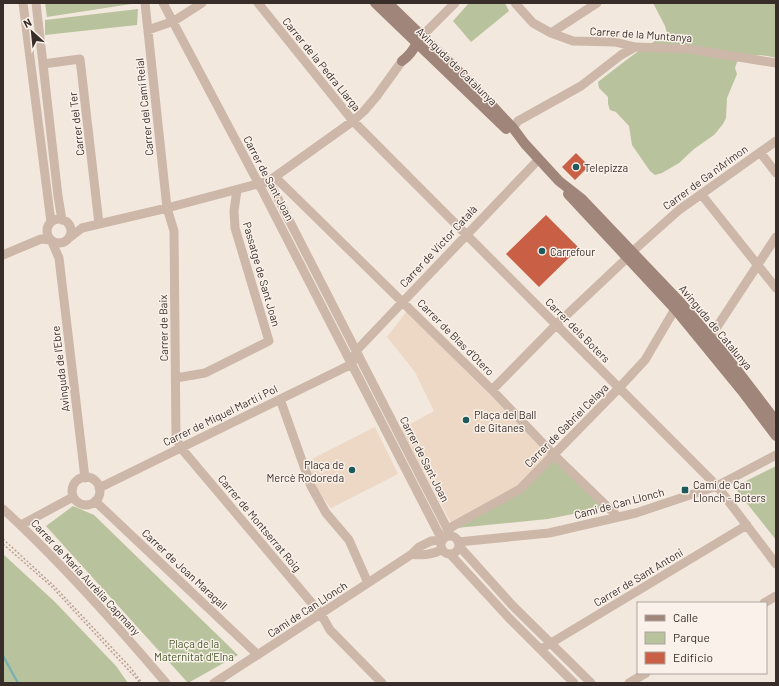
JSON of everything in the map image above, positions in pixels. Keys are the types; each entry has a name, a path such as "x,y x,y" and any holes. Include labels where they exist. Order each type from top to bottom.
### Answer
{"street":[{"path":"23,3 51,222"},
{"name":"Avinguda de l'Ebre","path":"36,3 58,196 65,222 71,231 59,258"},
{"name":"Carrer del Camí Reial","path":"145,3 167,208"},
{"name":"Carrer de Sant Joan","path":"163,3 260,184 438,532 591,683"},
{"path":"148,30 174,21 202,3"},
{"name":"Carrer de la Pedra Llarga","path":"258,3 353,122"},
{"name":"Avinguda de Catalunya","path":"375,3 404,32 419,40 473,85 559,181 582,199 630,254 643,274 676,309 776,436"},
{"path":"382,3 413,35 422,41 424,45 459,78 470,95"},
{"name":"Avinguda de Catalunya","path":"388,3 444,71 507,131 525,144"},
{"path":"3,255 47,238 60,244 82,228 238,190 272,179 353,122 376,97 419,40 455,3"},
{"name":"Carrer de la Muntanya","path":"515,3 533,23 551,33 573,41 614,42 635,47 689,49 776,63"},
{"path":"551,33 597,3"},
{"path":"404,32 408,40 405,59"},
{"path":"513,128 518,121 581,86 621,55 635,47"},
{"path":"405,59 415,56 421,58 434,68 444,71"},
{"name":"Carrer del Ter","path":"43,64 80,59 99,224"},
{"name":"Carrer dels Boters","path":"353,122 717,486 776,564"},
{"name":"Carrer de Ga n'Arimon","path":"492,390 556,325 630,254 679,210 776,141"},
{"path":"760,152 776,173"},
{"name":"Carrer de Victor Català","path":"356,351 539,159"},
{"name":"Carrer de Sant Joan","path":"272,179 449,542 509,618 574,683"},
{"name":"Carrer de Blas d'Otero","path":"272,179 402,302 492,390 554,455 618,518"},
{"name":"Avinguda de Catalunya","path":"559,181 566,192 587,214 682,304 711,336 776,421"},
{"name":"Passatge de Sant Joan","path":"176,378 205,373 269,341 235,228 234,211 238,190"},
{"path":"701,194 776,288"},
{"name":"Carrer de Baix","path":"167,208 174,231 176,438 181,448"},
{"path":"47,238 48,225 54,220 82,228"},
{"path":"711,336 776,237"},
{"name":"Avinguda de l'Ebre","path":"47,238 59,258 86,478"},
{"name":"Carrer de Gabriel Celaya","path":"449,542 520,489 554,455 645,360 676,309"},
{"path":"352,364 356,351"},
{"path":"724,353 740,382 776,428"},
{"name":"Carrer de Miquel Martí i Pol","path":"99,488 352,364"},
{"path":"280,399 311,486 326,513 349,540 368,583"},
{"name":"Carrer de Montserrat Roig","path":"181,448 321,614 330,630 382,683"},
{"name":"Camí de Can Llonch","path":"214,683 412,554 428,554 438,552 449,542 549,533 618,518 717,486 776,455"},
{"path":"80,479 93,479 99,488 98,498 95,501 85,505 77,502 73,497 73,486 80,479"},
{"path":"21,525 73,497"},
{"name":"Carrer de Joan Maragall","path":"95,501 258,655"},
{"name":"Carrer de Maria Aurèlia Capmany","path":"3,509 21,525 114,622 166,683"},
{"name":"Carrer de Sant Antoni","path":"541,649 747,525"},
{"path":"766,602 776,596"},
{"path":"629,683 644,674"}],"path":[{"path":"3,539 65,597 130,667 141,683"},
{"path":"3,544 52,587 141,683"}],"green space":[{"path":"45,3 131,3 131,4 47,17"},
{"path":"469,3 505,3 509,11 471,42 453,21"},
{"path":"653,3 776,3 776,58 751,56 737,62 735,68 737,74 727,98 726,118 723,124 714,135 694,149 679,163 662,173 655,175 650,171 632,145 629,126 616,112 610,110 608,97 599,88 598,82 637,52 667,33"},
{"path":"138,9 137,25 45,35 45,20"},
{"path":"554,459 603,508 548,519 457,528"},
{"path":"776,466 776,540 734,487"},
{"name":"Plaça de la Maternitat d'Elna","path":"73,506 94,515 238,655 188,683 46,526"},
{"path":"3,554 55,602 116,666 128,683 3,683"}],"shaded area":[{"name":"Plaça del Ball de Gitanes","path":"407,311 549,455 517,486 451,523 401,429 434,411 415,372 387,337"},
{"name":"Plaça de Mercè Rodoreda","path":"375,427 398,474 331,508 319,493 306,462"}],"building":[{"name":"Telepizza","path":"576,153 589,166 575,180 562,167"},
{"name":"Carrefour","path":"546,215 579,248 539,287 506,254"}],"waterway":[{"path":"3,656 18,683"}],"place":[{"name":"Telepizza","path":"576,167"},
{"name":"Carrefour","path":"542,251"},
{"name":"Plaça del Ball de Gitanes","path":"466,420"},
{"name":"Plaça de Mercè Rodoreda","path":"352,470"},
{"name":"Camí de Can Llonch - Boters","path":"685,490"}]}
